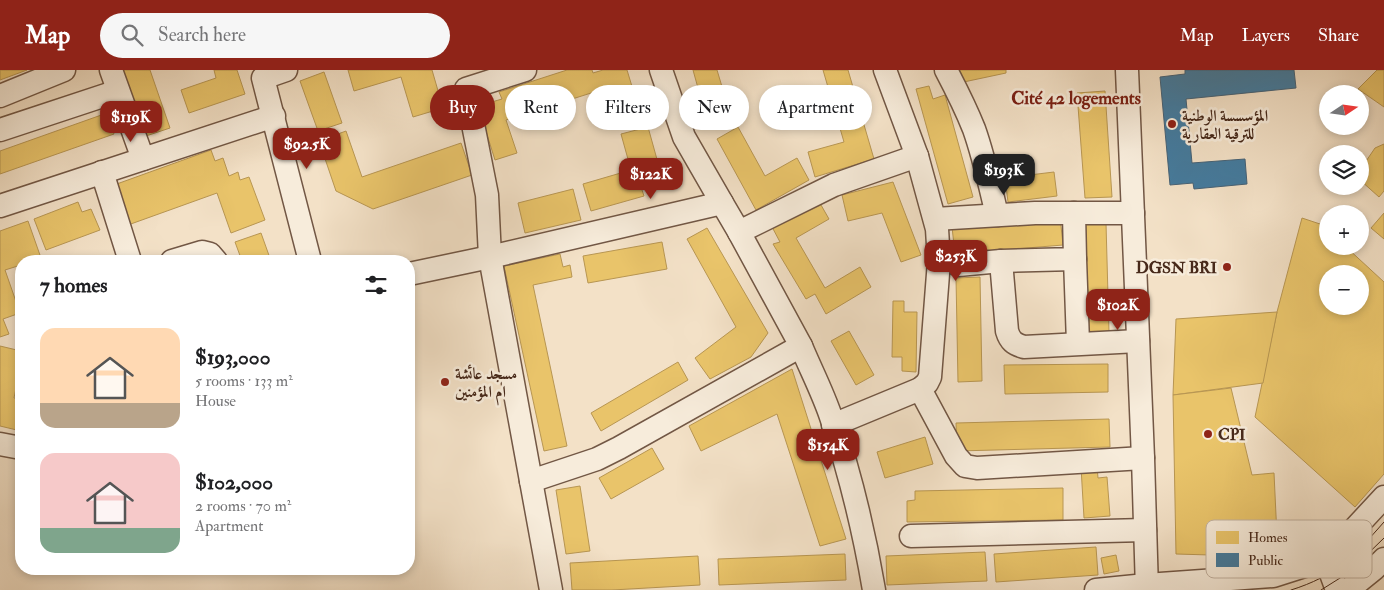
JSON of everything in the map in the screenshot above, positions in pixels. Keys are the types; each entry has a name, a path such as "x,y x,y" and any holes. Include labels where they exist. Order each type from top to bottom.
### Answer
{"street":[{"path":"0,96 64,70"},
{"path":"111,70 143,159"},
{"path":"286,70 262,74 309,255"},
{"path":"525,70 464,79 487,195 490,257 551,590"},
{"path":"661,70 684,137 739,232 801,346 834,425 859,515 874,590"},
{"path":"834,425 920,389 927,383 930,377 939,261 935,219 917,156 885,70"},
{"path":"946,70 974,129 997,215"},
{"path":"1127,70 1146,530 1146,587"},
{"path":"0,130 118,91"},
{"path":"0,206 274,116"},
{"path":"739,232 834,185 917,156"},
{"path":"102,172 128,255"},
{"path":"415,273 722,203"},
{"path":"1074,213 1078,344"},
{"path":"935,219 997,215 1133,213"},
{"path":"192,255 202,252 211,255"},
{"path":"958,265 1002,261 1075,259"},
{"path":"1002,261 1005,325 1012,342 1024,347 1138,341"},
{"path":"531,481 597,459 801,346"},
{"path":"920,389 956,456 961,463 968,467 1030,466 1143,458"},
{"path":"0,444 15,447"},
{"path":"1363,520 1384,497"},
{"path":"911,536 1146,530"},
{"path":"1372,571 1384,559"},
{"path":"1096,590 1249,578"},
{"path":"1333,578 1337,590"},
{"path":"1348,590 1363,578"}],"building: Homes":[{"path":"0,70 27,70 0,80"},
{"path":"123,70 150,70 170,128 146,136"},
{"path":"214,70 237,70 245,94 189,113 181,90 216,78"},
{"path":"348,70 432,70 436,85 430,85 430,112 413,117 401,77 354,91"},
{"path":"567,70 592,70 593,73 603,70 627,70 632,85 586,85 586,95 576,98 576,85 521,85"},
{"path":"693,70 717,70 722,85 697,85"},
{"path":"823,70 848,70 852,85 827,85"},
{"path":"956,70 1006,70 1006,73 959,83"},
{"path":"1377,70 1384,70 1384,107 1369,97 1369,85 1362,85"},
{"path":"324,72 342,123 318,131 300,81"},
{"path":"929,86 933,99 945,95 973,197 948,204 916,89"},
{"path":"505,90 505,130 509,130 517,153 495,160 486,130 495,130 495,101 502,99 499,92"},
{"path":"1105,91 1112,197 1085,198 1077,93"},
{"path":"107,113 114,134 0,174 0,151"},
{"path":"636,130 649,130 663,181 641,187 644,196 591,211 583,184 631,170 621,134"},
{"path":"733,130 740,130 765,176 797,158 809,180 756,210 717,139"},
{"path":"840,130 866,130 874,159 815,177 808,152 844,142"},
{"path":"346,131 362,177 461,143 472,175 373,209 336,191 319,141"},
{"path":"1384,144 1384,191 1379,197 1369,188 1369,157 1375,148"},
{"path":"211,150 215,161 223,158 229,176 238,172 240,180 249,177 265,220 231,233 217,193 128,225 114,185"},
{"path":"1054,172 1057,196 1008,202 1005,178"},
{"path":"893,182 921,255 901,262 882,213 848,221 842,195"},
{"path":"573,189 581,220 525,233 518,203"},
{"path":"817,198 829,219 796,238 825,288 860,267 871,287 826,314 815,294 806,299 773,244 780,242 771,225"},
{"path":"78,202 82,212 91,209 100,230 46,250 34,219"},
{"path":"1384,213 1384,239 1371,228"},
{"path":"1060,217 1063,245 955,254 952,227"},
{"path":"1302,218 1319,224 1319,255 1355,255 1366,265 1319,265 1319,315 1369,315 1369,268 1384,282 1384,474 1355,507 1255,417 1277,312"},
{"path":"28,221 40,255 15,255 15,267 5,270 15,299 15,315 3,319 9,334 0,337 0,231"},
{"path":"1106,223 1109,332 1085,332 1083,224"},
{"path":"707,228 768,333 751,357 710,379 695,358 736,327 687,239"},
{"path":"261,233 269,255 240,255 235,242"},
{"path":"662,242 667,269 588,283 583,256"},
{"path":"560,254 563,267 570,265 572,277 533,285 567,446 544,451 504,266"},
{"path":"980,277 982,381 958,382 956,278"},
{"path":"893,301 904,301 904,312 917,312 916,372 902,371 902,357 892,357"},
{"path":"1277,312 1263,383 1173,395 1176,319"},
{"path":"849,331 874,375 856,385 831,341"},
{"path":"0,346 15,350 15,430 0,426"},
{"path":"678,362 688,380 601,431 591,413"},
{"path":"1108,364 1108,392 1005,394 1004,365"},
{"path":"792,369 846,539 820,546 777,414 701,451 689,426"},
{"name":"CPI","path":"1231,388 1252,475 1274,473 1276,520 1206,520 1206,555 1176,554 1173,395"},
{"path":"1109,419 1110,447 957,451 956,423"},
{"path":"925,437 933,464 885,478 877,452"},
{"path":"652,448 664,469 611,499 599,478"},
{"path":"1097,466 1098,478 1107,477 1110,516 1084,518 1081,467"},
{"path":"580,486 590,551 566,554 556,490"},
{"path":"1063,488 1063,520 907,522 907,501 915,500 915,491"},
{"path":"1096,547 1098,575 996,582 994,554"},
{"path":"985,552 987,581 887,585 886,556"},
{"path":"845,554 846,580 719,585 718,559"},
{"path":"1116,555 1119,571 1104,574 1101,558"},
{"path":"698,556 700,585 612,590 572,590 570,563"}],"building: Public":[{"path":"1185,70 1294,70 1296,88 1186,99 1192,163 1245,159 1247,184 1194,189 1193,183 1170,185 1160,77 1185,74"}],"tram line":[{"path":"1372,535 1384,522"},
{"path":"1372,550 1384,538"},
{"path":"1291,590 1320,578"},
{"path":"1321,590 1340,578"}],"place":[{"name":"المؤسسسة الوطنية للترقية العقارية","path":"1172,124"},
{"name":"DGSN BRI","path":"1227,267"},
{"name":"مسجد عائشة ام المؤمنين","path":"445,382"},
{"name":"CPI","path":"1208,434"}],"district":[{"name":"Cité 42 logements","path":"1076,98"}]}
